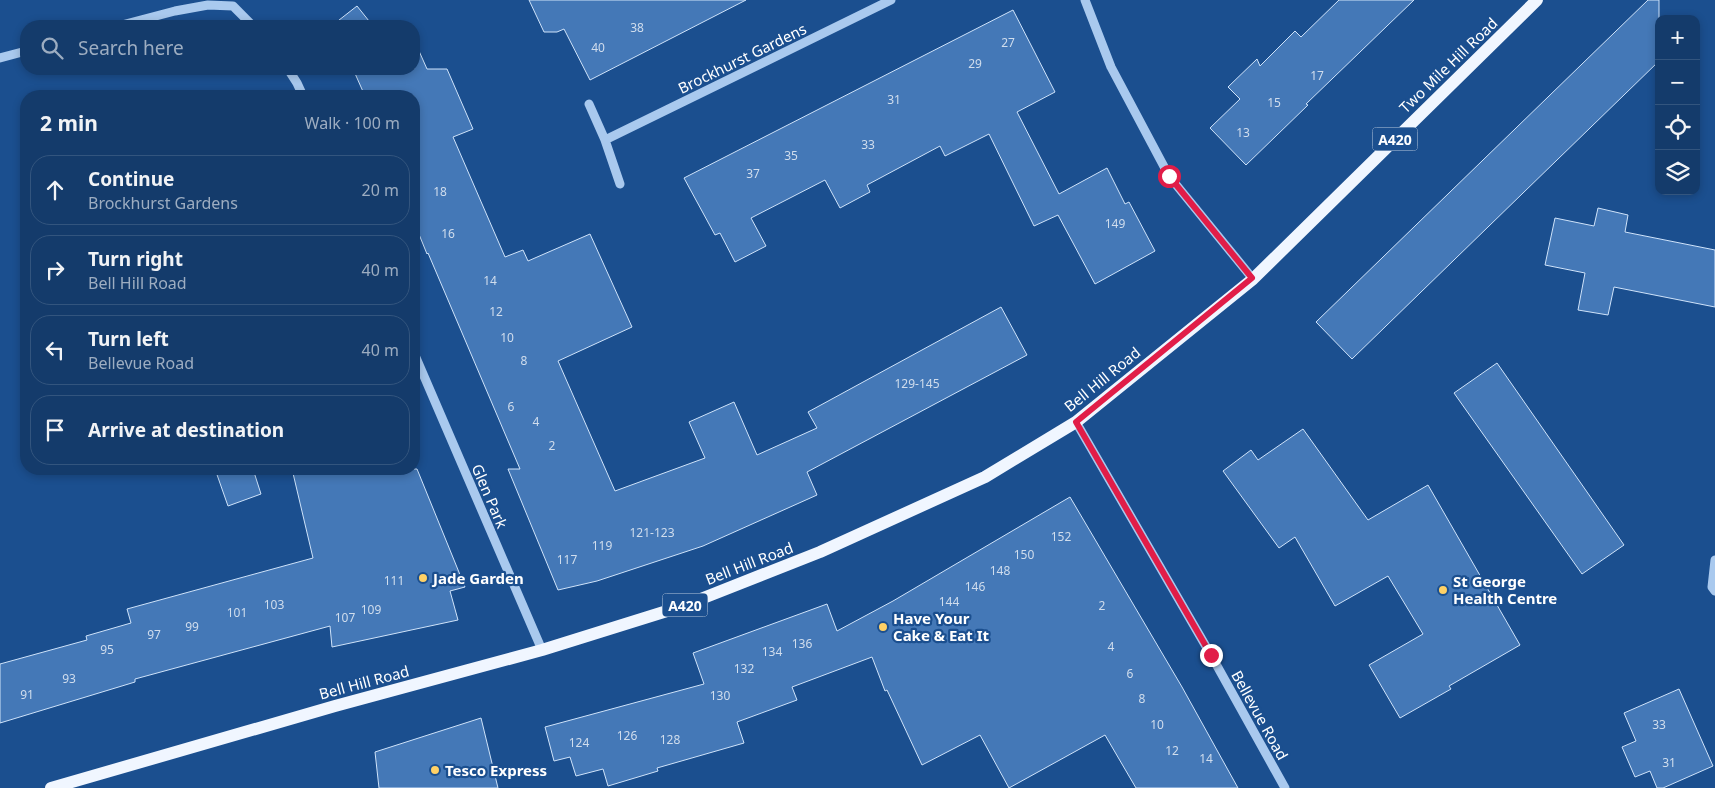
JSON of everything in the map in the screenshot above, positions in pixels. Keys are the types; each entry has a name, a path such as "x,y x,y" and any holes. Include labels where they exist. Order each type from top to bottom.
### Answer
{"main road":[{"name":"Two Mile Hill Road","path":"1252,278 1537,0"},
{"name":"Bell Hill Road","path":"51,788 542,650 683,606 820,552 985,477 1076,422 1252,278"}],"street":[{"name":"Brockhurst Gardens","path":"605,140 891,0"},
{"path":"1085,0 1111,67 1169,176 1252,278"},
{"path":"141,20 175,11 208,5 234,3 248,20"},
{"path":"0,58 20,53"},
{"path":"292,75 300,90"},
{"path":"589,104 605,140 620,184"},
{"name":"Glen Park","path":"420,368 542,650"},
{"name":"Bellevue Road","path":"1076,422 1211,655 1285,788"},
{"path":"1715,560 1712,587 1715,591"}],"building":[{"path":"529,0 746,0 590,80 564,29 557,32 544,32"},
{"path":"1339,0 1414,0 1246,165 1210,128 1240,99 1228,87 1257,59 1260,66 1295,31 1301,37"},
{"path":"1648,0 1659,0 1659,15 1655,15 1655,65 1352,359 1316,322"},
{"path":"357,6 368,20 339,20"},
{"path":"1013,10 1055,92 1017,112 1059,194 1107,168 1125,204 1129,202 1155,251 1095,284 1058,215 1034,226 989,134 945,156 940,146 867,185 870,192 840,208 825,180 751,218 766,246 735,262 720,233 715,235 684,178"},
{"path":"420,53 427,69 447,69 473,129 453,137 505,257 523,250 528,261 590,234 632,327 558,361 615,491 705,458 689,422 734,402 757,455 817,428 808,412 1001,307 1027,355 807,472 817,495 703,546 597,581 558,590 508,469 520,469 420,237 420,90 362,90 356,75 420,75"},
{"path":"1598,208 1628,215 1625,232 1715,250 1715,307 1614,287 1608,315 1578,310 1585,273 1545,265 1555,218 1594,226"},
{"path":"1497,363 1624,545 1582,574 1454,393"},
{"name":"St George Health Centre","path":"1303,429 1368,520 1428,485 1520,645 1449,686 1451,689 1400,718 1369,665 1423,634 1388,576 1335,606 1295,537 1279,548 1223,471 1251,450 1258,460"},
{"path":"217,475 255,475 261,494 228,506"},
{"path":"293,475 419,475 465,587 450,591 458,620 332,647 330,626 135,679 135,682 0,723 0,664 87,640 86,636 131,623 127,609 313,558"},
{"path":"1070,497 1182,687 1238,788 1136,788 1105,735 1009,788 980,735 922,765 887,690 885,691 872,657 792,687 797,700 737,722 744,743 657,768 658,771 608,786 603,769 576,776 570,757 554,761 545,727 704,684 693,653 827,604 837,631 893,601"},
{"path":"1679,689 1713,766 1663,788 1657,788 1650,771 1635,777 1622,747 1636,741 1624,713"},
{"name":"Tesco Express","path":"481,718 498,788 379,788 375,752"}],"place":[{"name":"Jade Garden","path":"423,578"},
{"name":"St George Health Centre","path":"1443,590"},
{"name":"Have Your Cake & Eat It","path":"883,627"},
{"name":"Tesco Express","path":"435,770"}],"route":[{"path":"1169,176 1252,278 1076,422 1211,655"}]}
